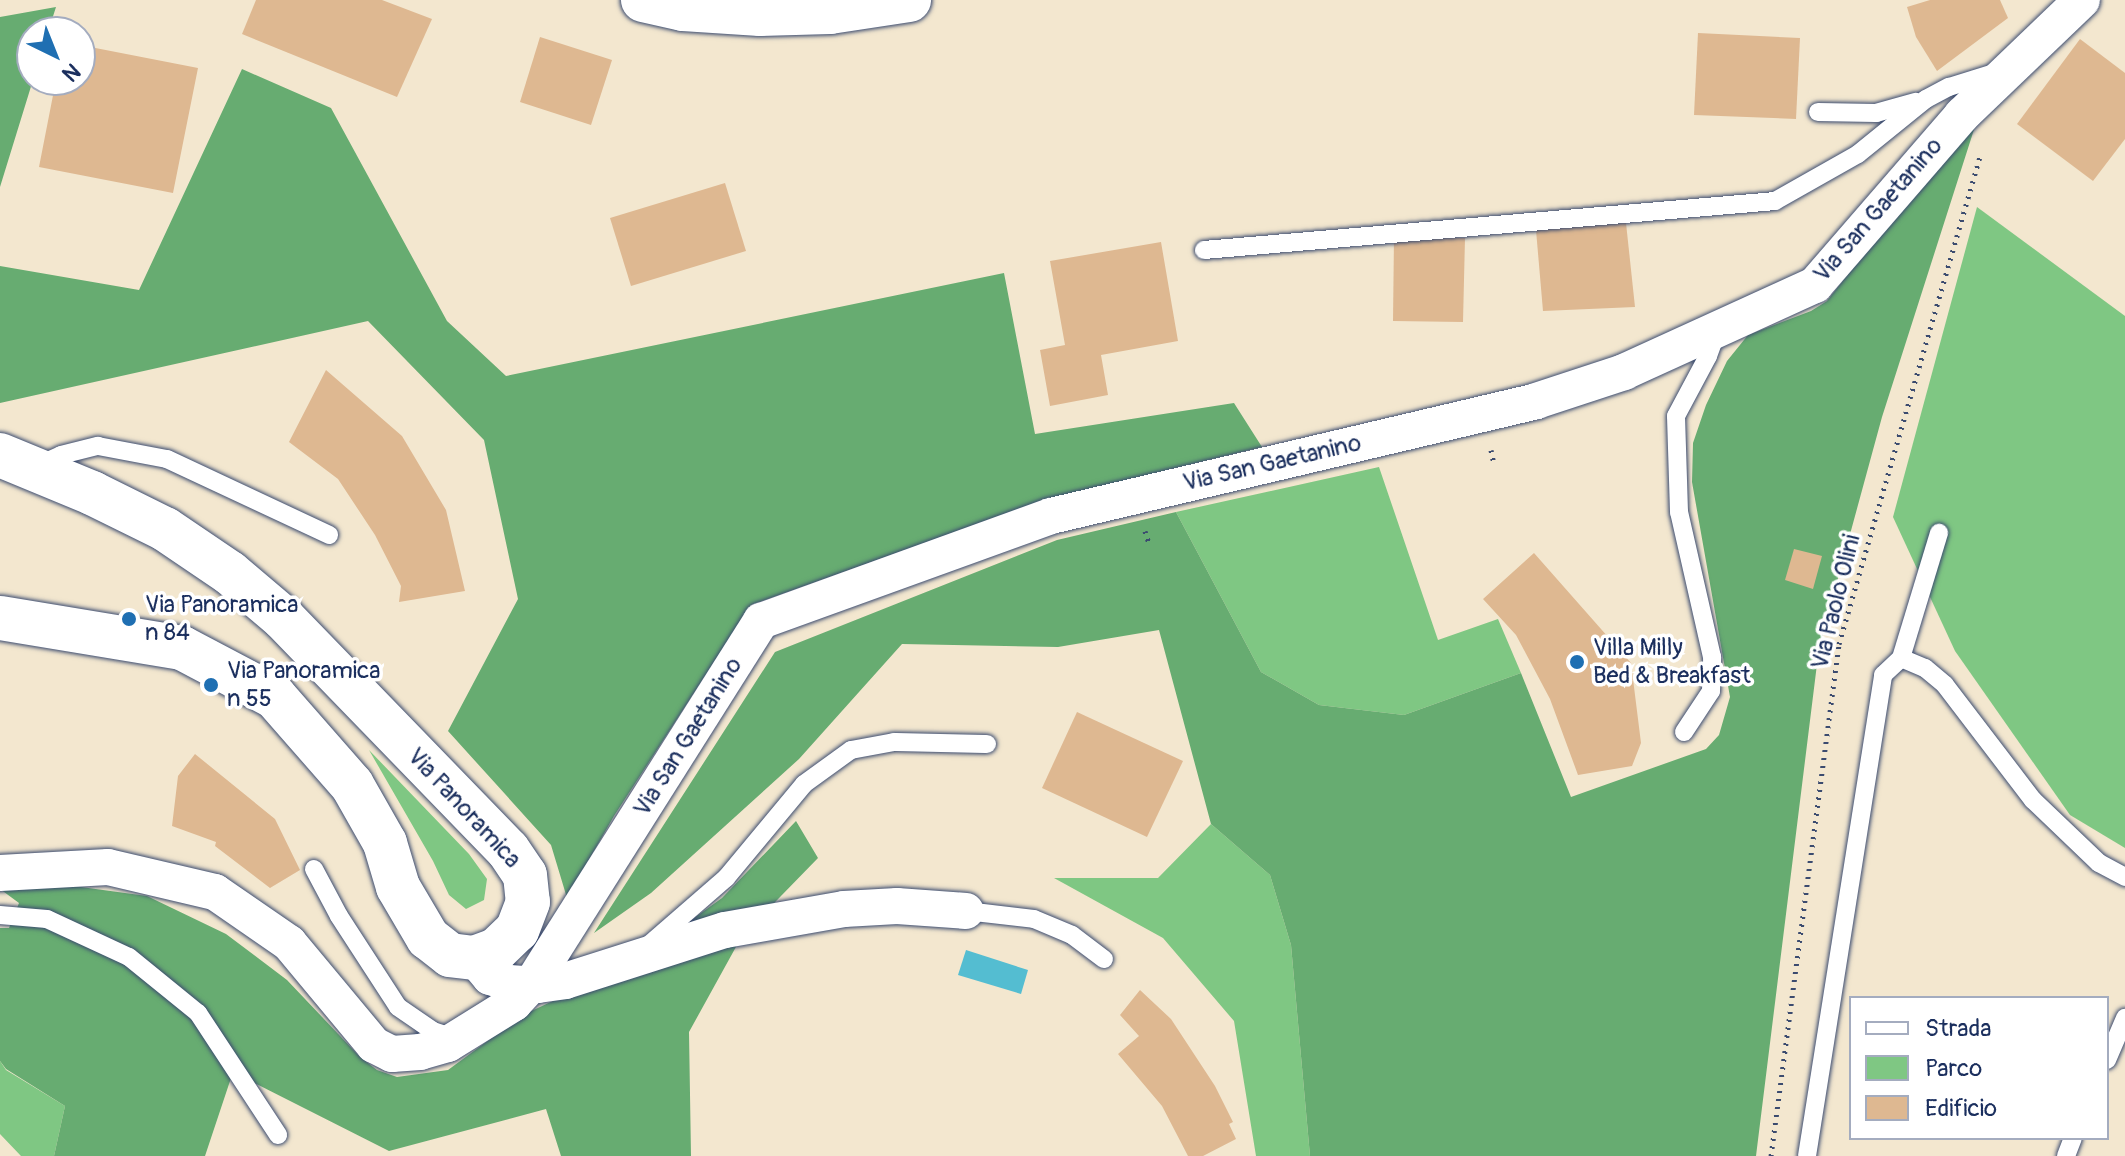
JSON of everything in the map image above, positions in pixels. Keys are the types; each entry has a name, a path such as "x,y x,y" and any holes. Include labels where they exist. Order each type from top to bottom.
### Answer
{"street":[{"path":"643,0 683,9 760,14 830,12 909,0"},
{"name":"Via San Gaetanino","path":"0,873 108,867 215,892 289,943 374,1045 392,1054 420,1052 457,1039 514,1003 531,985 761,621 1051,516 1536,401 1624,372 1815,285 1978,106 2082,0"},
{"name":"Via Panoramica","path":"16,462 165,529 230,573 283,618 508,850 525,875 528,902 517,930 496,950 474,958"},
{"path":"0,618 182,648 275,697 352,785 385,843 398,887 428,938 450,955 474,958 490,977 531,985 565,981 725,930 844,909 897,906 966,911"}],"lane":[{"path":"1204,250 1775,201 1858,154 1926,99 1949,87 1978,106"},
{"path":"1818,112 1876,113 1926,99"},
{"path":"1684,732 1711,691 1712,657 1679,512 1676,416 1708,356 1718,328"},
{"path":"16,462 98,446 167,459 329,535"},
{"path":"1807,1156 1883,675 1901,658 1939,533"},
{"path":"1901,658 1925,668 1945,685 2033,800 2099,863 2125,877"},
{"path":"636,956 726,878 804,784 851,750 894,742 987,744"},
{"path":"314,869 339,916 398,1007 433,1031 457,1039"},
{"path":"966,911 1034,919 1072,935 1104,959"},
{"path":"0,915 47,919 129,957 198,1013 278,1135"},
{"path":"2109,1055 2125,1018"}],"path":[{"name":"Via Paolo Olini","path":"1771,1156 1839,644 1982,147"}],"green space":[{"path":"56,7 53,16 16,16 16,96 28,96 0,187 0,17"},
{"path":"242,69 331,108 447,321 506,376 1004,273 1035,434 1234,403 1262,447 1048,499 751,605 614,816 567,898 551,845 448,731 518,599 484,440 368,321 0,403 0,266 139,290"},
{"path":"1972,116 1978,117 1882,417 1819,648 1756,1156 1310,1156 1291,945 1270,875 1211,824 1159,630 1058,647 902,644 799,759 651,893 594,933 775,652 1057,540 1176,512 1261,672 1319,705 1404,715 1521,673 1571,797 1706,749 1719,735 1730,697 1692,482 1693,443 1706,405 1727,361 1748,335 1811,311 1827,301"},
{"path":"1977,207 2125,316 2125,848 2070,815 1955,651 1893,517"},
{"path":"1379,467 1438,640 1498,619 1521,673 1404,715 1319,705 1261,672 1176,512"},
{"path":"369,750 469,854 487,879 484,900 466,909 449,895 433,861"},
{"path":"796,821 818,858 742,936 689,1032 691,1156 561,1156 546,1109 389,1151 233,1072 205,1156 54,1156 65,1106 6,1069 0,1061 0,928 9,928 19,903 0,889 59,884 147,896 226,934 287,980 360,1057 377,1070 397,1077 448,1070 523,1015 629,965 722,898"},
{"path":"1211,824 1270,875 1291,945 1310,1156 1256,1156 1234,1021 1163,938 1054,878 1158,878"},
{"path":"0,1061 6,1070 65,1106 54,1156 21,1156 0,1134"}],"water":[{"path":"966,950 1028,970 1021,994 958,975"}],"building":[{"path":"256,0 382,0 432,19 397,97 242,34"},
{"path":"1930,0 2000,0 2008,18 1937,71 1916,37 1907,7"},
{"path":"1698,33 1800,38 1796,119 1694,115"},
{"path":"540,37 612,60 591,125 520,102"},
{"path":"2080,39 2125,73 2125,139 2093,181 2017,124"},
{"path":"96,48 198,68 173,193 39,167 53,96 96,96"},
{"path":"725,183 746,251 631,286 610,218"},
{"path":"1626,223 1635,307 1543,311 1536,230"},
{"path":"1394,237 1465,238 1463,322 1393,321"},
{"path":"1161,242 1178,341 1101,355 1108,395 1050,406 1040,350 1065,345 1050,261"},
{"path":"326,370 402,436 446,510 465,591 399,602 401,586 375,535 338,479 289,442"},
{"path":"1794,549 1822,556 1813,589 1785,580"},
{"path":"1534,553 1631,663 1641,743 1632,766 1578,775 1550,699 1516,635 1483,599"},
{"path":"1077,712 1183,761 1147,837 1042,788"},
{"path":"195,754 275,819 300,870 270,888 215,846 216,842 172,826 178,776"},
{"path":"1140,990 1171,1019 1215,1086 1233,1122 1229,1124 1236,1139 1203,1156 1188,1156 1162,1106 1118,1054 1139,1036 1120,1015"}],"place":[{"name":"Via Panoramica n 84","path":"129,619"},
{"name":"Villa Milly Bed & Breakfast","path":"1577,662"},
{"name":"Via Panoramica n 55","path":"211,685"}]}
